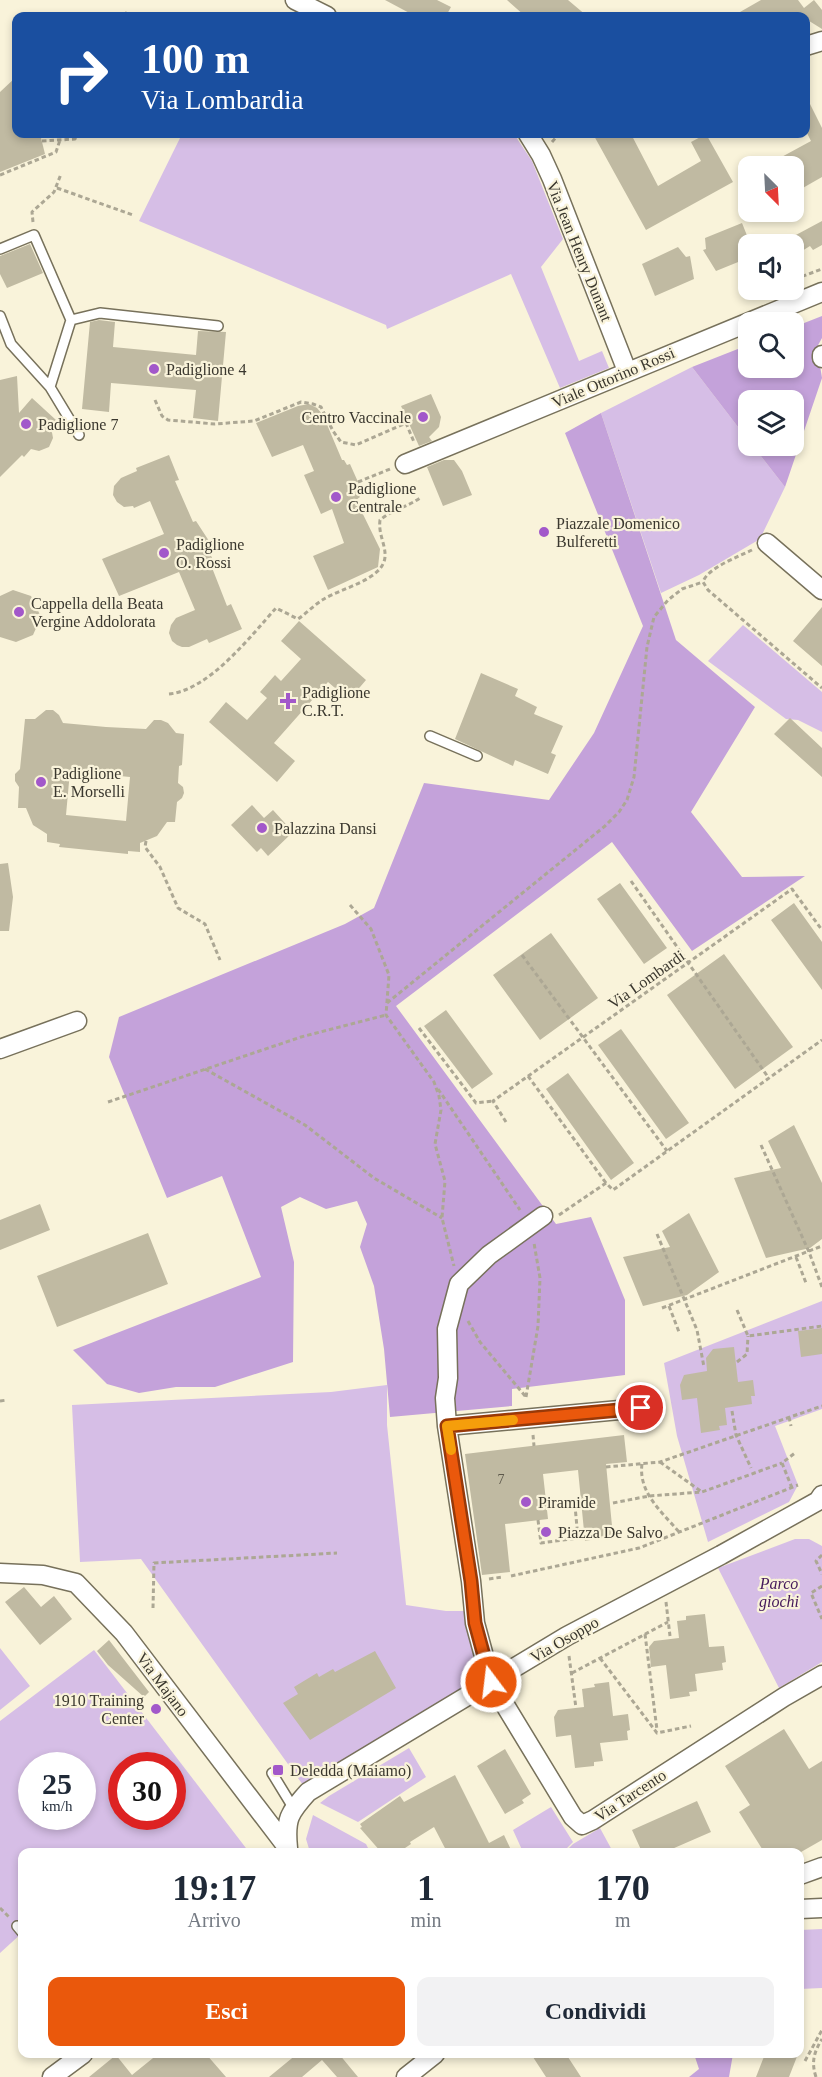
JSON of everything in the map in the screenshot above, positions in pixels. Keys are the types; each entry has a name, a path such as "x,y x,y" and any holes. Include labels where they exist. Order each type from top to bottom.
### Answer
{"street":[{"path":"295,0 319,12"},
{"name":"Via Jean Henry Dunant","path":"530,138 552,180 627,371"},
{"name":"Viale Ottorino Rossi","path":"405,464 822,292"},
{"path":"767,543 822,590"},
{"path":"0,1049 77,1021"},
{"path":"491,1682 475,1623 471,1581 447,1426 445,1398 447,1329 459,1284 489,1255 549,1217"},
{"path":"447,1426 641,1408"},
{"name":"Via Osoppo","path":"294,1809 308,1792 567,1636 821,1501"},
{"name":"Via Majano","path":"0,1573 43,1575 76,1583 124,1633 287,1848"},
{"name":"Via Tarcento","path":"491,1682 573,1817 582,1824 593,1820 822,1675"},
{"path":"289,1848 286,1828 294,1809"},
{"path":"804,1874 822,1867"},
{"path":"804,1909 822,1908"},
{"path":"52,2077 78,2058"},
{"path":"406,2077 430,2058"}],"lane":[{"path":"0,249 34,235 71,320 50,387"},
{"path":"71,320 100,313 218,326"},
{"path":"0,316 11,344 50,387 80,435"},
{"path":"430,736 477,756"},
{"path":"272,1773 294,1809"}],"path":[{"path":"42,141 76,138"},
{"path":"0,175 56,152 60,140"},
{"path":"34,235 32,212 57,188 61,174"},
{"path":"57,188 133,215"},
{"path":"804,276 822,269"},
{"path":"155,400 162,416 168,420 215,424 254,421 301,402 314,404 321,407 341,442 356,445 406,423 415,446"},
{"path":"358,482 383,471"},
{"path":"169,694 206,679 230,659 276,608 298,619 324,599 371,577 382,567 386,556 378,531 380,520 391,511 408,506 420,498"},
{"path":"767,543 712,570 704,577 703,582 708,590 822,688"},
{"path":"387,1003 620,812 627,800 634,777 647,646 654,617 668,600 682,589 703,582"},
{"path":"146,841 145,847 160,867 178,908 205,924 220,960"},
{"path":"631,881 768,1077"},
{"name":"Via Lombardi","path":"493,1101 792,889 822,930"},
{"path":"350,905 371,930 389,975 387,1015 434,1082 439,1096 441,1110 435,1144 445,1181 442,1218 459,1284"},
{"path":"522,955 666,1151"},
{"path":"108,1102 301,1037 387,1015"},
{"path":"419,1028 476,1103 493,1101 506,1122"},
{"path":"528,1076 613,1190 822,1040"},
{"path":"204,1069 305,1125 374,1178 442,1218"},
{"path":"761,1145 822,1286"},
{"path":"549,1217 606,1183"},
{"path":"657,1234 697,1330 704,1367"},
{"path":"662,1308 822,1246"},
{"path":"796,1257 806,1283"},
{"path":"669,1305 679,1332"},
{"path":"737,1310 748,1336 747,1354 737,1362"},
{"path":"466,1317 480,1342 526,1397"},
{"path":"748,1336 822,1326"},
{"path":"0,1401 7,1400"},
{"path":"606,1467 660,1462 822,1406"},
{"path":"732,1411 736,1436 751,1468"},
{"path":"789,1417 791,1426"},
{"path":"613,1503 649,1496 702,1492 782,1463 795,1453"},
{"path":"660,1462 702,1492"},
{"path":"782,1463 792,1488"},
{"path":"642,1464 642,1481 649,1496 680,1533"},
{"path":"512,1576 618,1554 680,1533 798,1485"},
{"path":"538,1520 541,1543 578,1538 575,1506 581,1506"},
{"path":"153,1608 154,1563 337,1553"},
{"path":"822,1555 816,1561 822,1574"},
{"path":"822,1586 811,1593 822,1619"},
{"path":"666,1601 670,1636"},
{"path":"572,1673 668,1622"},
{"path":"645,1634 657,1732"},
{"path":"569,1654 576,1708"},
{"path":"600,1658 657,1732"},
{"path":"657,1732 691,1726"},
{"path":"805,2061 822,2030"},
{"path":"816,2077 812,2065 815,2051 822,2038"}],"green space":[{"path":"180,138 517,138 532,161 563,239 541,267 579,361 602,351 609,368 560,388 511,274 387,329 386,325 139,221"},
{"path":"692,367 738,427 738,456 761,456 785,487 760,539 699,575 661,593 601,413"},
{"path":"743,625 822,692 822,732 798,720 786,719 708,661"},
{"path":"822,1301 822,1409 775,1426 798,1485 789,1502 708,1542 677,1436 664,1363"},
{"path":"387,1385 387,1425 406,1605 446,1611 468,1611 491,1682 308,1792 141,1559 80,1562 72,1405 331,1392"},
{"name":"Parco giochi","path":"795,1539 809,1539 822,1546 822,1662 779,1688 718,1568"},
{"path":"0,1648 30,1686 0,1710"},
{"path":"94,1650 172,1752 108,1752 108,1830 186,1830 186,1770 246,1848 18,1848 18,1937 0,1953 0,1721"},
{"path":"409,1748 426,1777 358,1822 320,1803 329,1796"},
{"path":"551,1807 573,1842 567,1848 521,1848 513,1830"},
{"path":"313,1815 366,1844 368,1848 309,1848 306,1839"},
{"path":"600,1828 611,1848 569,1848"},
{"path":"822,1929 822,1988 804,1989 804,1930"}],"shaded area":[{"path":"822,316 822,338 817,347 822,378 804,431 804,390 738,390 738,427 692,367 738,349 738,378 804,378 804,323"},
{"path":"601,413 676,640 755,707 691,812 742,877 805,876 692,951 612,842 396,1006 556,1224 591,1217 625,1300 625,1375 512,1389 512,1406 390,1417 384,1349 374,1286 360,1247 367,1224 357,1201 326,1209 300,1197 281,1207 294,1262 293,1362 215,1387 176,1387 139,1393 107,1384 73,1350 261,1277 222,1176 167,1198 109,1057 119,1017 345,924 374,908 424,783 549,800 594,733 643,626 565,433"},
{"path":"761,456 796,456 785,487"},
{"path":"695,2058 732,2058 729,2077 689,2077 699,2069"}],"building":[{"path":"385,0 437,0 451,7 448,12 408,12"},
{"path":"507,0 568,0 582,12 520,12"},
{"path":"761,0 798,0 804,8 814,0 822,10 822,29 810,22 810,12 740,12"},
{"path":"12,81 12,138 41,138 45,154 0,172 0,92"},
{"path":"810,104 822,128 822,177 804,187 804,156 783,156 811,141"},
{"path":"595,138 633,138 658,186 701,161 691,142 698,138 708,138 733,182 646,230"},
{"path":"822,221 822,245 813,250 810,246 804,250 804,234 798,234"},
{"path":"742,223 746,234 738,234 738,262 716,271 703,250 706,249 705,238"},
{"path":"30,244 43,273 7,288 0,274 0,256"},
{"path":"678,247 686,257 690,256 694,279 655,296 642,264"},
{"name":"Padiglione 4","path":"99,320 115,322 113,347 196,355 198,331 226,332 218,421 193,418 196,390 111,383 109,412 82,409 90,322"},
{"name":"Padiglione 7","path":"17,376 19,413 32,398 56,420 51,427 53,438 49,447 39,451 31,449 0,477 0,380"},
{"name":"Centro Vaccinale","path":"431,394 441,417 439,427 429,437 432,441 419,446 401,406"},
{"name":"Padiglione Centrale","path":"309,404 323,415 342,460 347,465 350,464 358,482 354,484 360,497 356,500 380,549 378,567 328,590 313,556 344,543 332,509 321,514 304,475 314,471 303,445 272,457 256,423 298,406"},
{"name":"Padiglione O. Rossi","path":"169,455 179,480 175,481 193,522 196,521 209,541 212,558 209,560 227,606 231,604 242,629 209,643 207,639 189,647 177,645 172,641 169,633 176,618 195,610 179,572 119,596 102,559 164,534 150,501 134,508 133,506 124,507 113,495 114,486 121,478 137,471 136,468"},
{"path":"444,460 454,460 462,471 472,495 443,506 427,467"},
{"name":"Cappella della Beata Vergine Addolorata","path":"13,590 31,596 41,617 33,635 16,642 0,637 0,596"},
{"path":"822,607 822,666 793,641"},
{"name":"Padiglione C.R.T.","path":"299,621 366,680 349,700 328,682 274,743 295,761 277,782 209,722 226,702 247,720 267,698 260,692 275,675 281,681 301,659 281,641"},
{"path":"481,673 518,689 515,696 537,707 534,714 563,726 551,753 556,755 548,774 515,760 513,766 455,739"},
{"name":"Padiglione E. Morselli","path":"46,710 53,710 63,723 106,727 146,729 154,720 161,720 168,723 176,733 184,734 178,783 183,787 184,793 177,802 175,822 167,822 157,836 140,843 140,852 128,851 128,854 59,847 60,844 47,842 47,834 33,825 26,808 18,808 19,787 15,781 15,774 20,769 25,719 35,719","holes":["70,771 130,777 126,821 66,815"]},
{"path":"790,718 822,748 822,777 774,734"},
{"name":"Palazzina Dansi","path":"252,805 264,818 273,810 293,832 268,856 261,848 257,852 231,825"},
{"path":"8,863 13,897 9,931 0,931 0,864"},
{"path":"620,883 667,948 644,964 597,899"},
{"path":"794,903 822,942 822,990 771,920"},
{"path":"551,933 598,998 540,1040 493,975"},
{"path":"724,954 793,1047 735,1089 667,995"},
{"path":"446,1010 493,1074 472,1089 424,1026"},
{"path":"621,1029 689,1123 666,1139 598,1045"},
{"path":"568,1073 634,1163 611,1180 546,1089"},
{"path":"794,1125 822,1183 822,1239 810,1248 766,1258 734,1178 781,1168 768,1141"},
{"path":"40,1204 50,1230 0,1250 0,1220"},
{"path":"689,1213 719,1272 687,1295 643,1306 623,1257 670,1247 662,1231"},
{"path":"148,1233 168,1284 57,1327 37,1276"},
{"path":"822,1328 822,1354 801,1357 798,1331"},
{"path":"734,1347 738,1382 753,1380 755,1396 751,1396 752,1404 725,1408 727,1425 719,1426 720,1430 701,1433 697,1398 682,1400 680,1385 684,1375 707,1371 706,1358 713,1349"},
{"path":"624,1435 627,1462 606,1464 613,1536 585,1541 578,1470 543,1474 548,1519 505,1524 510,1572 482,1575 465,1454"},
{"path":"24,1587 41,1607 54,1596 72,1619 40,1645 5,1602"},
{"path":"705,1614 709,1647 724,1646 726,1662 722,1663 723,1670 695,1674 697,1691 689,1692 690,1696 670,1699 666,1665 651,1667 649,1647 654,1641 679,1638 677,1621 686,1620 686,1616"},
{"path":"109,1640 149,1692 144,1697 108,1665 97,1651"},
{"path":"375,1651 396,1688 310,1740 283,1703 298,1694 294,1687 317,1673 319,1677 333,1669 335,1672"},
{"path":"609,1682 613,1716 628,1714 630,1730 627,1731 628,1740 600,1743 603,1761 594,1762 594,1766 575,1768 571,1735 556,1737 554,1717 558,1710 584,1707 582,1689 595,1687 594,1684"},
{"path":"784,1729 809,1769 822,1761 822,1840 804,1850 804,1848 762,1848 739,1812 750,1805 725,1766"},
{"path":"505,1749 531,1794 522,1800 524,1803 505,1814 477,1766"},
{"path":"455,1775 489,1843 504,1835 510,1848 445,1848 434,1827 410,1842 411,1844 405,1848 378,1848 360,1828 362,1827 360,1824 400,1796 404,1802"},
{"path":"697,1801 711,1832 674,1848 640,1848 632,1830"},
{"path":"112,2058 118,2058 132,2075 153,2058 209,2058 226,2077 89,2077"},
{"path":"292,2058 342,2058 358,2077 337,2077 322,2060 302,2077 269,2077"},
{"path":"534,2058 569,2058 581,2077 546,2077"},
{"path":"763,2058 796,2058 789,2077 756,2077"}],"slow traffic":[{"path":"451,1450 447,1426 513,1420"}],"place":[{"name":"Padiglione 4","path":"154,369"},
{"name":"Centro Vaccinale","path":"423,417"},
{"name":"Padiglione 7","path":"26,424"},
{"name":"Padiglione Centrale","path":"336,497"},
{"name":"Piazzale Domenico Bulferetti","path":"544,532"},
{"name":"Padiglione O. Rossi","path":"164,553"},
{"name":"Cappella della Beata Vergine Addolorata","path":"19,612"},
{"name":"Padiglione C.R.T.","path":"288,701"},
{"name":"Padiglione E. Morselli","path":"41,782"},
{"name":"Palazzina Dansi","path":"262,828"},
{"name":"Piramide","path":"526,1502"},
{"name":"Piazza De Salvo","path":"546,1532"},
{"name":"1910 Training Center","path":"156,1709"},
{"name":"Deledda (Maiamo)","path":"278,1770"}],"route":[{"path":"491,1682 475,1623 471,1581 447,1426 641,1408"}]}
